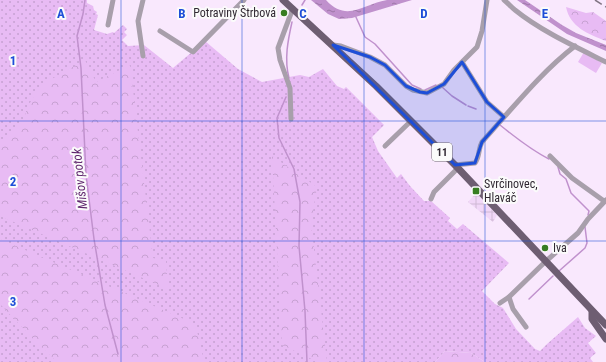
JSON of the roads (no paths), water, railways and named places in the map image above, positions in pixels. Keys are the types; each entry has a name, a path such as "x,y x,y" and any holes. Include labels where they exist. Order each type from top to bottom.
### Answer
{"main road":[{"name":"11","path":"283,0 333,45 411,121 501,213 545,262 606,325"},
{"path":"592,312 592,319 606,339"}],"street":[{"path":"108,25 113,0"},
{"path":"143,0 138,21 143,56"},
{"path":"160,31 193,52 244,0"},
{"path":"333,45 341,46 370,56 385,65 406,86 413,90 427,93 444,84 462,62 477,47 482,31 487,0"},
{"path":"504,0 514,10 528,19 606,62"},
{"path":"291,118 290,88 280,60 278,48 293,8"},
{"path":"431,199 434,192 456,167 475,163 479,156 479,146 482,142 545,73 575,46"},
{"path":"462,62 486,102 504,117"},
{"path":"385,146 411,121"},
{"path":"500,303 509,297 545,262 578,234 588,219 605,201 572,178 550,156"},
{"path":"509,297 513,309 526,327"}],"water":[{"path":"311,0 326,0 334,7 348,11 387,0 412,0 352,18 339,19 328,14"},
{"path":"517,0 525,0 576,33 606,45 606,51 567,34"}],"waterway":[{"name":"Mišov potok","path":"85,0 77,36 81,68 86,175 94,239 105,305 118,354"},
{"path":"302,5 305,0"},
{"path":"355,15 365,37 375,44 412,85 421,89"},
{"path":"289,78 287,57 292,22"},
{"path":"425,90 436,85"},
{"path":"442,87 466,105"},
{"path":"286,97 277,118 279,138 294,169 300,202 299,246 305,311 307,362"},
{"path":"468,106 476,109"},
{"path":"500,125 530,148 549,159"},
{"path":"558,167 560,174 566,179 571,193 589,211 588,215"},
{"path":"559,271 585,248 587,243 585,227"},
{"path":"529,299 553,276"}],"railway":[{"path":"595,0 606,7"}],"place":[{"name":"Potraviny Štrbová","path":"284,13"},
{"name":"Svrčinovec, Hlaváč","path":"476,191"},
{"name":"Iva","path":"545,248"}]}
